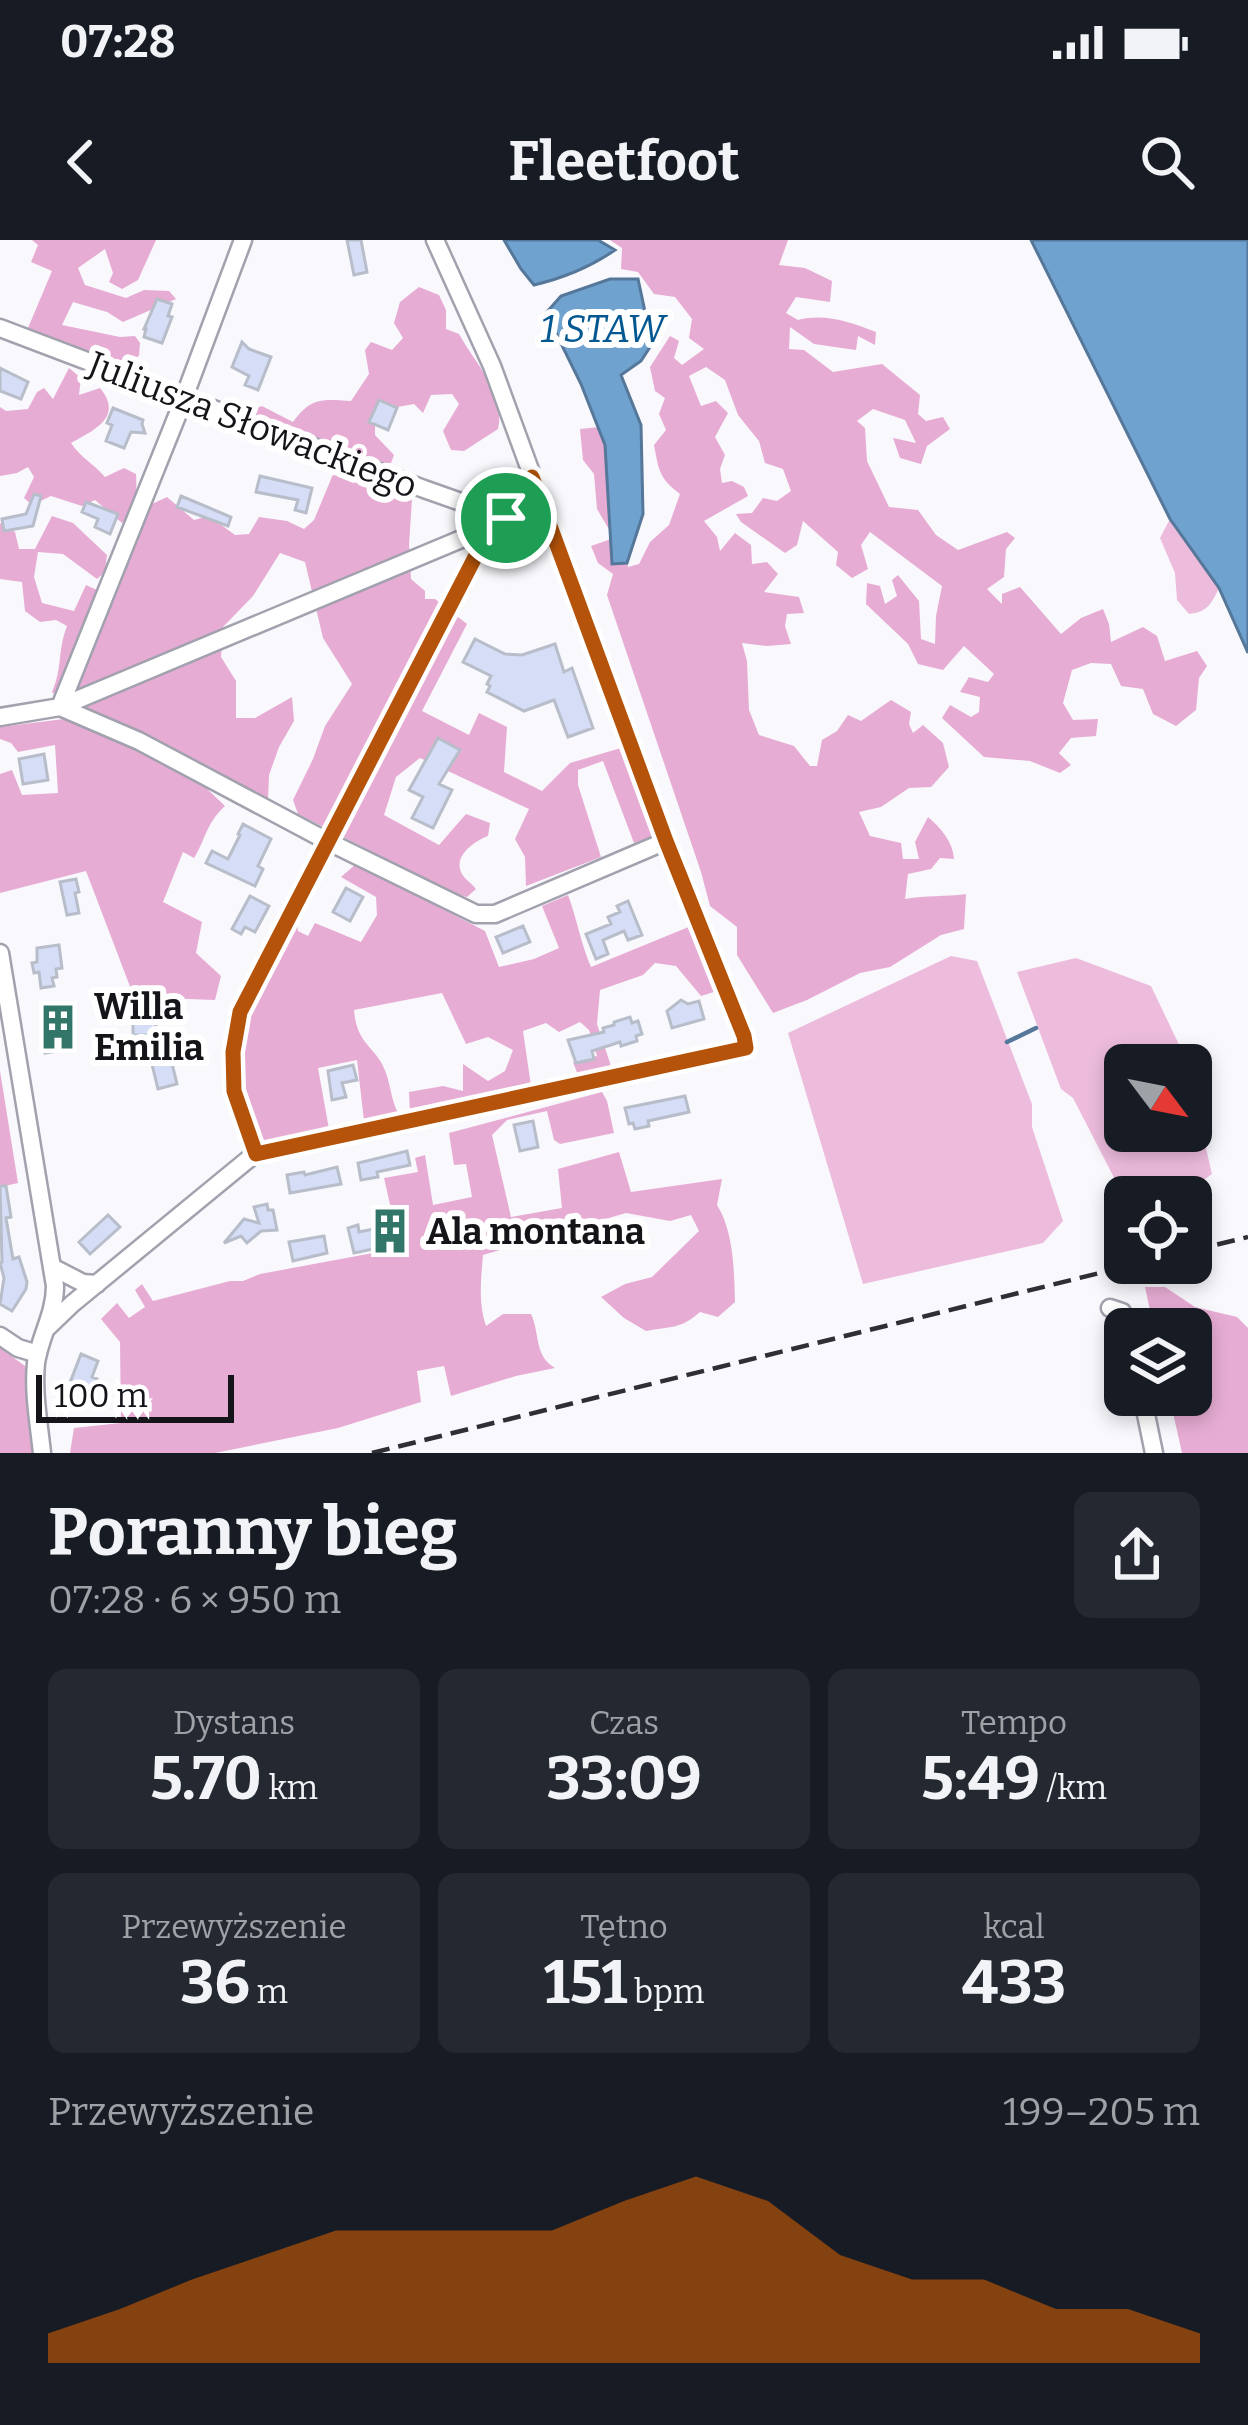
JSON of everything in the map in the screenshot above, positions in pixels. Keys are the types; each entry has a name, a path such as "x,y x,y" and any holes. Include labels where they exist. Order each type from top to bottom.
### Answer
{"street":[{"path":"60,707 243,240"},
{"path":"47,1328 256,1154 746,1048 493,366 435,240"},
{"name":"Juliusza Słowackiego","path":"0,328 513,516 555,537"},
{"path":"256,1154 234,1091 233,1052 240,1012 486,536 513,516 532,477"},
{"path":"0,717 60,707 513,516"},
{"path":"60,707 139,742 476,914 495,914 666,841"},
{"path":"0,952 55,1301 38,1354 35,1381 42,1453"},
{"path":"52,1267 83,1283 97,1284"},
{"path":"0,1336 38,1354"},
{"path":"1146,1416 1154,1453"}],"shaded area":[{"path":"32,240 156,240 138,280 122,289 109,282 113,273 105,249 78,268 85,285 126,298 144,290 169,291 176,299 123,322 73,302 62,325 135,336 139,356 117,365 39,337 28,328 52,271 31,262 38,245"},
{"path":"610,240 788,240 779,265 805,268 832,281 830,302 796,297 786,313 798,320 828,318 876,332 875,345 858,336 856,350 814,344 790,327 789,349 804,350 833,372 882,364 920,395 918,414 926,421 943,417 950,429 927,446 921,464 900,458 893,438 916,443 905,420 873,409 857,421 865,428 867,461 889,507 918,510 936,535 958,550 1007,532 1015,538 1006,549 1004,577 987,589 1002,604 1002,594 1020,587 1061,634 1103,609 1111,642 1143,627 1157,636 1165,661 1197,651 1207,666 1199,678 1196,710 1176,726 1153,714 1143,689 1121,686 1111,664 1091,663 1072,670 1063,703 1073,720 1098,719 1096,736 1071,738 1059,753 1071,765 1060,773 1030,761 984,757 942,718 950,705 971,717 979,712 980,697 960,692 969,677 988,682 994,674 964,646 943,670 918,664 908,644 866,604 867,583 880,586 885,604 897,596 892,580 898,575 919,601 921,639 935,644 942,586 870,532 861,545 868,569 852,578 836,565 838,552 803,521 797,545 785,553 741,522 736,514 752,513 763,498 777,501 791,491 783,469 765,463 759,441 738,415 725,380 706,367 689,376 701,406 716,401 728,413 715,437 725,455 722,483 732,481 744,487 748,496 704,521 717,537 720,551 735,533 751,545 752,564 767,562 778,574 764,592 799,597 804,613 787,614 791,644 742,643 749,710 759,735 794,746 810,766 817,766 822,740 837,731 848,715 861,721 891,700 911,712 913,733 923,725 943,743 949,767 931,787 909,788 881,807 859,812 870,836 901,843 903,859 919,859 915,842 928,817 949,841 954,859 940,858 931,869 908,874 905,899 966,894 964,929 941,935 890,967 860,973 773,1013 737,955 737,927 710,906 607,595 613,574 598,563 591,546 614,538 597,509 594,474 583,460 580,429 609,426 628,567 639,564 650,542 669,525 680,494 664,478 657,461 654,445 666,430 659,414 665,398 655,391 650,367 670,336 679,341 674,358 682,365 704,349 689,338 692,319 675,297 654,294 638,272 621,269 622,248"},
{"path":"419,287 439,295 446,310 446,329 459,334 488,379 498,403 498,429 464,451 451,450 443,431 459,404 452,394 431,395 423,413 414,404 375,411 375,435 394,455 391,463 379,464 250,420 250,411 262,406 293,422 318,401 351,401 369,374 365,350 371,342 392,350 403,338 394,323 400,302"},
{"path":"69,368 81,378 79,395 100,388 109,407 103,422 71,443 105,477 124,468 136,474 133,508 122,523 95,500 82,506 51,496 32,505 24,498 34,477 28,467 0,476 0,407 28,409 44,388 53,399"},
{"path":"334,472 412,499 411,579 425,591 425,599 435,599 467,624 422,711 469,735 479,713 507,727 504,772 542,791 570,763 621,748 655,831 634,843 603,761 578,770 578,785 601,857 526,886 525,857 515,839 529,809 420,758 396,777 384,815 439,845 466,814 490,823 488,836 471,845 460,861 462,874 476,889 467,897 298,814 293,800 325,726 352,684 323,638 305,562 280,553 253,596 223,627 221,657 236,681 236,718 255,718 292,697 294,721 269,775 268,800 220,774 203,785 225,806 194,858 183,852 163,902 202,922 196,953 221,976 215,1000 134,997 86,871 0,893 0,774 12,770 22,795 58,793 55,745 18,752 0,739 0,727 64,719 76,680 152,504 167,497 194,520 209,516 235,535 249,534 259,517 304,529 314,520"},
{"path":"52,516 73,523 107,555 105,572 97,579 63,554 38,552 34,577 42,603 74,611 86,585 97,590 57,697 52,692 67,626 56,620 40,622 25,611 22,582 0,579 0,523 15,532 19,549 35,549"},
{"path":"1170,519 1219,588 1208,606 1195,613 1189,614 1177,600 1175,573 1160,538"},
{"path":"356,864 485,931 499,967 559,948 542,906 568,895 591,967 691,926 717,991 701,996 676,966 655,963 643,975 600,990 597,1024 613,1072 579,1078 573,1062 597,1056 589,1030 580,1022 559,1032 546,1023 523,1031 531,1086 410,1112 409,1092 443,1086 463,1091 463,1064 488,1081 505,1071 513,1050 488,1037 466,1044 442,993 354,1010 359,1032 386,1073 398,1113 364,1121 357,1060 318,1068 329,1129 259,1144 243,1080 250,1015 297,923 298,931 308,936 315,923 361,942 377,915 376,897 341,877"},
{"path":"951,956 977,961 1032,1104 1032,1127 1063,1221 1043,1243 863,1284 788,1033"},
{"path":"1076,958 1151,986 1179,1044 1104,1044 1104,1152 1207,1152 1212,1174 1113,1176 1073,1098 1061,1089 1017,972"},
{"path":"0,1071 18,1183 0,1187"},
{"path":"602,1092 614,1133 560,1144 554,1140 547,1111 507,1120 492,1135 511,1217 562,1208 558,1169 619,1152 631,1192 722,1179 717,1205 730,1239 735,1302 718,1317 700,1312 680,1325 646,1331 601,1297 652,1277 699,1231 691,1215 670,1221 626,1213 483,1255 481,1300 486,1326 503,1314 531,1314 541,1351 555,1368 451,1396 444,1366 417,1371 421,1402 338,1428 215,1453 70,1453 74,1428 121,1423 120,1342 101,1319 117,1303 129,1318 145,1307 135,1290 142,1284 153,1301 260,1274 400,1248 384,1178 418,1172 415,1158 425,1155 433,1205 472,1197 466,1164 454,1165 449,1133"},
{"path":"1145,1287 1165,1287 1199,1308 1150,1308"},
{"path":"1212,1311 1237,1317 1248,1328 1248,1453 1182,1453 1174,1416 1212,1416"},
{"path":"0,1348 32,1371 33,1453 0,1453"}],"water":[{"path":"504,240 598,240 615,250 576,272 534,285"},
{"path":"1031,240 1248,240 1248,653 1219,588 1170,519"},
{"name":"1 STAW","path":"610,279 638,279 652,344 641,361 621,375 641,425 643,514 627,563 612,564 605,445 546,313 561,296"}],"building":[{"path":"347,240 361,240 367,272 354,275"},
{"path":"157,299 172,304 162,343 144,337"},
{"path":"242,342 271,357 258,390 245,385 249,376 232,367"},
{"path":"0,368 28,382 21,399 0,391"},
{"path":"379,400 397,408 388,430 369,422"},
{"path":"113,408 143,420 145,433 131,432 124,448 106,441"},
{"path":"260,476 312,488 306,513 295,510 298,500 256,492"},
{"path":"34,494 41,496 33,526 4,531 2,519 26,514"},
{"path":"181,496 231,517 228,526 177,507"},
{"path":"86,502 118,514 110,534 95,527 98,519 82,512"},
{"path":"475,639 505,654 522,655 555,644 564,672 572,668 593,728 568,737 554,700 524,711 487,692 491,676 463,662"},
{"path":"438,738 460,750 439,784 452,790 433,828 412,818 423,797 409,790"},
{"path":"44,754 48,780 23,784 19,759"},
{"path":"243,824 271,839 258,866 263,869 255,886 206,863 212,851 228,859"},
{"path":"76,879 79,913 67,915 60,882"},
{"path":"346,888 363,897 350,921 333,912"},
{"path":"250,896 269,906 255,932 245,927 241,934 232,929"},
{"path":"628,901 642,935 628,940 624,931 603,940 608,954 596,959 586,934 611,924 608,917"},
{"path":"523,926 530,942 503,953 496,937"},
{"path":"59,945 62,968 52,978 54,986 41,988 32,963 37,962 37,948"},
{"path":"681,1000 688,1004 699,1001 704,1019 672,1028 667,1011"},
{"path":"133,1003 156,1003 156,1035 133,1035"},
{"name":"Willa Emilia","path":"65,1015 71,1049 45,1053 43,1043 50,1041 46,1019"},
{"path":"630,1017 632,1023 638,1021 642,1034 636,1036 637,1041 592,1051 594,1059 576,1063 568,1040 604,1032 603,1028"},
{"path":"168,1047 177,1084 158,1089 149,1052"},
{"path":"353,1065 357,1080 342,1083 346,1097 332,1100 328,1071"},
{"path":"685,1096 689,1112 648,1121 649,1126 635,1129 629,1124 625,1108"},
{"path":"533,1121 538,1147 520,1151 514,1125"},
{"path":"407,1151 410,1165 361,1180 358,1163"},
{"path":"337,1167 341,1184 290,1193 287,1175"},
{"path":"0,1186 6,1186 13,1259 19,1257 27,1282 12,1311 0,1304 4,1278"},
{"path":"267,1204 277,1230 261,1231 247,1243 241,1236 224,1243 244,1219 259,1223 254,1207"},
{"path":"108,1215 120,1227 90,1254 79,1242"},
{"path":"358,1225 359,1232 393,1225 397,1244 354,1253 348,1228"},
{"path":"324,1236 327,1253 293,1261 289,1242"},
{"path":"81,1354 98,1361 92,1389 71,1380"}],"waterway":[{"path":"1007,1042 1036,1028"}],"railway":[{"path":"1212,1246 1248,1237"},
{"path":"372,1453 1104,1272"}],"place":[{"name":"Willa Emilia","path":"58,1027"},
{"name":"Ala montana","path":"390,1231"}],"route":[{"path":"532,477 746,1048 256,1154 234,1091 233,1052 240,1012 486,536 506,518 521,514 532,477"}]}
